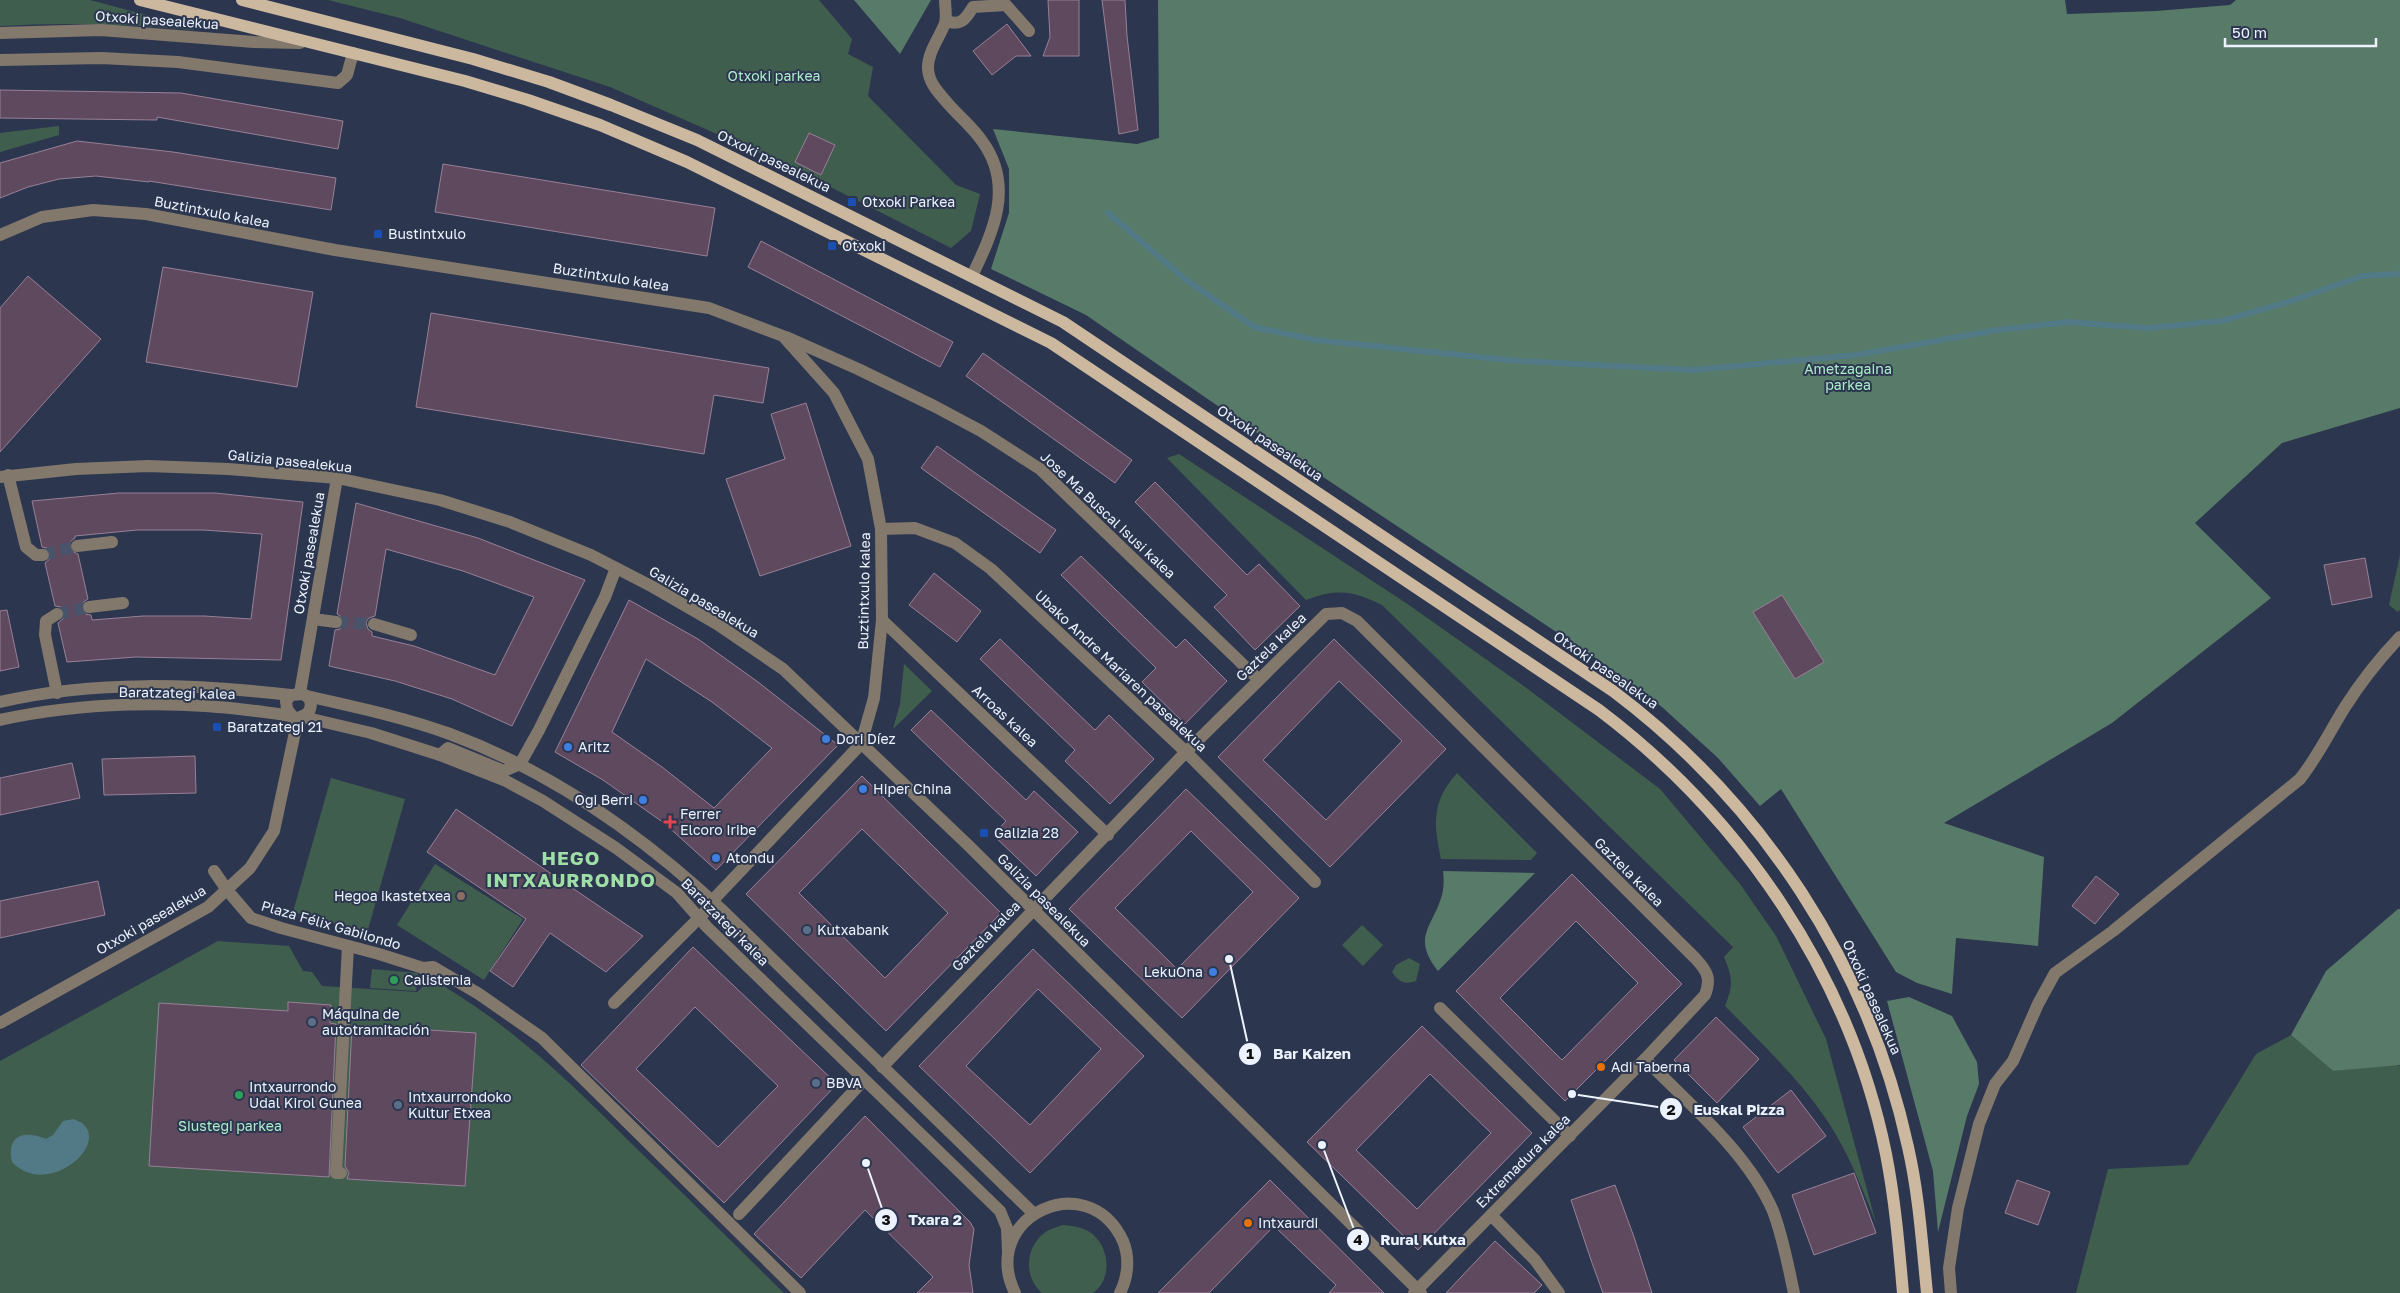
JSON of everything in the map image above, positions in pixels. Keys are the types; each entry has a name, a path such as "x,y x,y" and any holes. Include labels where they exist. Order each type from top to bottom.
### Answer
{"main road":[{"name":"Otxoki pasealekua","path":"140,0 465,81 600,125 687,162 1050,343 1590,704 1633,736 1676,774 1720,821 1758,869 1804,940 1830,990 1863,1073 1886,1153 1894,1202 1903,1293"},
{"name":"Otxoki pasealekua","path":"242,0 472,59 549,82 611,105 697,140 972,276 1078,331 1613,691 1658,726 1692,757 1730,797 1777,854 1825,929 1870,1021 1889,1075 1909,1148 1917,1196 1927,1293"}],"street":[{"path":"945,0 946,21 934,46 928,68 933,86 982,141 996,167 998,179 999,206 992,233 972,276"},
{"path":"946,21 956,24 965,21 973,7 1006,5 1029,31"},
{"name":"Otxoki pasealekua","path":"0,33 101,30 254,42 311,43"},
{"path":"0,60 101,58 178,62 338,83 347,75 353,53"},
{"name":"Buztintxulo kalea","path":"0,234 42,217 93,210 146,214 335,250 709,308 783,336 834,393 868,459 881,529 882,620 874,698 861,744"},
{"name":"Jose Mª Buscal Isusi kalea","path":"783,336 858,368 981,430 1040,469 1258,679"},
{"name":"Galizia pasealekua","path":"4,476 76,469 148,466 228,469 337,478 440,500 510,522 616,568 717,624 783,670 968,844 1032,910 1417,1292"},
{"path":"4,476 26,547 36,554 44,555"},
{"name":"Otxoki pasealekua","path":"0,1023 208,907 250,868 274,831 298,717 311,707 299,694 337,478"},
{"name":"Ubako Andre Mariaren pasealekua","path":"881,529 915,528 955,543 991,569 1186,752 1315,882"},
{"path":"77,546 112,542"},
{"path":"440,755 448,748 504,770 520,764 587,633 616,568"},
{"path":"89,607 123,603"},
{"name":"Gaztela kalea","path":"882,1067 1186,752 1326,614 1342,613 1357,621 1696,959 1707,971 1710,982"},
{"path":"56,614 46,621 45,635 57,693"},
{"path":"313,619 336,622"},
{"name":"Arroas kalea","path":"882,620 1108,834"},
{"path":"374,624 411,635"},
{"path":"1951,1293 1949,1268 1958,1208 1979,1124 1996,1084 2013,1061 2038,1004 2055,973 2112,931 2300,780 2318,756 2345,708 2378,660 2400,637"},
{"name":"Baratzategi kalea","path":"0,702 29,695 138,686 227,687 299,694 380,712 450,734 520,764 591,806 634,835 712,901 1034,1214"},
{"path":"298,717 288,713 286,705 299,694"},
{"name":"Baratzategi kalea","path":"1,719 31,714 135,704 222,707 298,717 371,733 440,755 506,781 566,815 616,848 677,894 864,1080 1000,1211 1007,1228 1008,1268 1012,1291"},
{"path":"614,1003 707,910 712,901 861,744"},
{"name":"Plaza Félix Gabilondo","path":"214,871 227,890 252,918 426,971 433,967 479,994 542,1038 800,1293"},
{"path":"341,1173 336,1173 348,946"},
{"name":"Extremadura kalea","path":"1417,1292 1645,1059 1705,995 1710,982"},
{"path":"1440,1008 1570,1136"},
{"path":"1645,1059 1734,1150 1764,1196 1773,1212 1786,1255 1794,1293"},
{"path":"739,1214 864,1080"},
{"path":"1008,1252 1015,1234 1026,1219 1049,1206 1082,1205 1100,1213 1112,1224 1124,1244 1127,1260 1126,1278 1128,1293"},
{"path":"1491,1216 1535,1260 1560,1293"},
{"path":"1120,1293 1126,1278"}],"green space":[{"path":"0,0 90,0 195,28 193,30 145,26 72,24 0,26"},
{"name":"Otxoki parkea","path":"328,0 819,0 852,39 848,54 873,67 868,96 956,185 980,194 971,231 951,248 787,165 610,87 400,18"},
{"path":"854,0 931,0 900,54"},
{"name":"Ametzagaina parkea","path":"1158,0 2065,0 2067,14 2156,11 2230,5 2236,0 2400,0 2400,408 2282,443 2195,523 2271,598 2112,723 1944,823 2044,857 2038,946 1956,938 1952,994 1917,983 1896,972 1781,789 1760,806 1718,758 1662,707 1600,661 1257,433 1086,315 991,269 1009,213 1009,169 993,129 1137,144 1159,138"},
{"path":"59,126 59,135 0,152 0,133"},
{"path":"1179,454 1406,603 1521,684 1660,789 1740,884 1776,936 1826,1039 1876,1223 1847,1155 1824,1116 1784,1066 1725,1006 1731,982 1724,957 1733,947 1382,605 1354,594 1345,593 1327,594 1306,600 1167,458"},
{"path":"2400,555 2400,610 2398,612 2389,605"},
{"path":"904,664 932,691 893,729 900,704"},
{"path":"1457,773 1537,853 1531,860 1441,859 1436,823 1437,813 1443,793"},
{"path":"331,778 405,799 367,933 293,912"},
{"path":"435,864 523,919 484,980 397,925"},
{"path":"1443,871 1535,873 1438,971 1430,959 1425,940 1426,932 1442,895"},
{"path":"2400,909 2400,1065 2333,1071 2291,1035 2326,971"},
{"path":"1362,925 1383,945 1363,966 1342,945"},
{"name":"Siustegi parkea","path":"218,941 289,946 303,971 312,972 322,986 417,992 431,979 460,996 514,1035 564,1078 784,1293 0,1293 0,1061"},
{"path":"1409,958 1420,964 1416,981 1405,983 1392,972 1396,965"},
{"name":"Calistenia","path":"372,969 418,973 416,991 370,988"},
{"path":"1909,997 1952,1016 1977,1062 1979,1084 1967,1116 1938,1232 1933,1171 1887,1001"},
{"path":"2291,1035 2333,1071 2393,1064 2400,1066 2400,1293 2076,1293 2108,1169 2188,1165 2256,1054"},
{"path":"1064,1225 1088,1231 1101,1244 1106,1261 1106,1270 1100,1287 1093,1293 1042,1293 1032,1280 1029,1264 1030,1255 1037,1240 1045,1232"}],"water":[{"path":"74,1119 83,1124 89,1135 87,1146 69,1166 56,1172 41,1175 26,1172 12,1162 12,1145 19,1137 31,1135 46,1139 53,1135 63,1121"}],"building":[{"path":"1048,0 1079,0 1079,56 1043,56 1050,37"},
{"path":"1102,0 1125,0 1127,36 1138,130 1119,134"},
{"path":"1007,24 1031,56 1016,56 992,75 973,51"},
{"path":"0,90 181,93 343,121 338,149 157,117 157,120 0,118"},
{"path":"809,133 835,145 821,175 795,162"},
{"path":"77,141 173,152 336,178 331,210 149,181 96,176 59,179 28,187 0,198 0,163"},
{"path":"443,164 715,208 707,256 435,212"},
{"path":"761,241 953,342 940,367 748,267"},
{"path":"163,267 313,292 297,387 146,362"},
{"path":"28,276 101,339 0,452 0,308"},
{"path":"431,313 769,368 763,403 714,395 704,454 416,407"},
{"path":"983,353 1132,460 1115,483 966,376"},
{"path":"806,403 851,546 760,576 726,479 785,459 771,414"},
{"path":"937,446 1056,530 1040,553 921,468"},
{"path":"1155,482 1247,575 1259,564 1300,606 1255,650 1214,607 1227,595 1135,502"},
{"path":"119,493 215,493 303,502 281,660 136,657 67,662 58,623 64,618 65,613 61,607 55,606 45,563 50,559 51,555 47,548 42,547 32,501","holes":["137,530 203,530 262,534 251,619 204,616 143,616 92,620 91,615 85,614 81,608 82,603 88,599 78,554 70,550 70,542 75,536"]},
{"path":"356,503 478,538 585,580 512,726 452,699 395,681 329,666 335,630 340,629 344,624 343,618 337,614","holes":["386,549 463,571 534,597 495,675 414,646 372,636 372,632 368,629 366,622 369,618 375,616"]},
{"path":"1081,556 1176,648 1185,639 1227,681 1185,724 1142,682 1156,668 1061,575"},
{"path":"2365,558 2372,597 2332,605 2324,565"},
{"path":"934,573 981,611 957,642 909,605"},
{"path":"1782,595 1824,662 1795,679 1753,612"},
{"path":"629,600 698,639 758,682 838,745 716,870 664,823 603,780 555,752","holes":["646,659 712,702 772,748 714,808 662,767 612,732"]},
{"path":"7,610 19,667 0,671 0,611"},
{"path":"1000,639 1095,730 1109,715 1154,759 1110,804 1065,761 1075,750 980,659"},
{"path":"1334,639 1446,749 1330,867 1218,757","holes":["1339,681 1402,741 1326,820 1263,760"]},
{"path":"931,710 1026,800 1034,791 1078,832 1036,876 993,835 1006,821 911,730"},
{"path":"195,756 196,793 104,795 102,759"},
{"path":"72,763 80,798 0,815 0,778"},
{"path":"862,776 1001,913 886,1031 746,894","holes":["862,829 948,913 885,978 799,893"]},
{"path":"1186,789 1299,898 1182,1018 1069,909","holes":["1191,831 1253,892 1177,969 1115,908"]},
{"path":"456,809 643,936 606,972 550,933 513,987 490,971 526,919 427,852"},
{"path":"1572,874 1682,984 1565,1101 1456,991","holes":["1576,921 1638,983 1562,1060 1500,998"]},
{"path":"2096,876 2119,894 2095,924 2072,906"},
{"path":"98,881 105,915 0,938 0,901"},
{"path":"693,947 837,1084 724,1203 581,1065","holes":["695,1007 778,1086 718,1147 636,1069"]},
{"path":"1033,949 1144,1056 1030,1173 919,1066","holes":["1038,989 1101,1049 1030,1125 966,1066"]},
{"name":"Intxaurrondo Udal Kirol Gunea","path":"288,1002 331,1005 330,1023 336,1024 329,1177 149,1166 159,1003 288,1011"},
{"path":"1716,1017 1759,1059 1717,1103 1674,1060"},
{"name":"Intxaurrondoko Kultur Etxea","path":"352,1025 476,1033 465,1186 347,1179 349,1173 345,1166"},
{"path":"1422,1026 1532,1133 1418,1250 1307,1142","holes":["1430,1074 1491,1133 1417,1209 1356,1150"]},
{"path":"1791,1090 1826,1136 1778,1173 1743,1127"},
{"path":"865,1116 970,1222 974,1229 969,1265 973,1293 917,1293 933,1277 865,1210 801,1278 754,1234"},
{"path":"1854,1173 1876,1233 1814,1255 1792,1195"},
{"path":"1270,1180 1384,1293 1329,1293 1336,1285 1274,1226 1209,1293 1158,1293"},
{"path":"2017,1180 2050,1192 2038,1225 2005,1213"},
{"path":"1615,1185 1652,1293 1603,1293 1591,1260 1571,1200"},
{"path":"1495,1241 1542,1285 1534,1293 1446,1293"}],"waterway":[{"path":"1108,213 1185,279 1254,327 1315,340 1519,361 1693,370 1856,355 1997,330 2068,322 2149,328 2222,321 2288,302 2362,276 2400,274"}],"tunnel":[{"path":"43,555 77,546"},
{"path":"57,614 89,607"},
{"path":"336,622 374,624"}],"place":[{"name":"Otxoki Parkea","path":"852,202"},
{"name":"Bustintxulo","path":"378,234"},
{"name":"Otxoki","path":"832,246"},
{"name":"Baratzategi 21","path":"217,727"},
{"name":"Dori Díez","path":"826,739"},
{"name":"Aritz","path":"568,747"},
{"name":"Hiper China","path":"863,789"},
{"name":"Ogi Berri","path":"643,800"},
{"name":"Ferrer Elcoro Iribe","path":"670,822"},
{"name":"Galizia 28","path":"984,833"},
{"name":"Atondu","path":"716,858"},
{"name":"Hegoa ikastetxea","path":"461,896"},
{"name":"Kutxabank","path":"807,930"},
{"name":"Bar Kaizen","path":"1229,959"},
{"name":"LekuOna","path":"1213,972"},
{"name":"Calistenia","path":"394,980"},
{"name":"Máquina de autotramitación","path":"312,1022"},
{"name":"Adi Taberna","path":"1601,1067"},
{"name":"BBVA","path":"816,1083"},
{"name":"Euskal Pizza","path":"1572,1094"},
{"name":"Intxaurrondo Udal Kirol Gunea","path":"239,1095"},
{"name":"Intxaurrondoko Kultur Etxea","path":"398,1105"},
{"name":"Rural Kutxa","path":"1322,1145"},
{"name":"Txara 2","path":"866,1163"},
{"name":"Intxaurdi","path":"1248,1223"}],"district":[{"name":"HEGO INTXAURRONDO","path":"571,869"}]}
